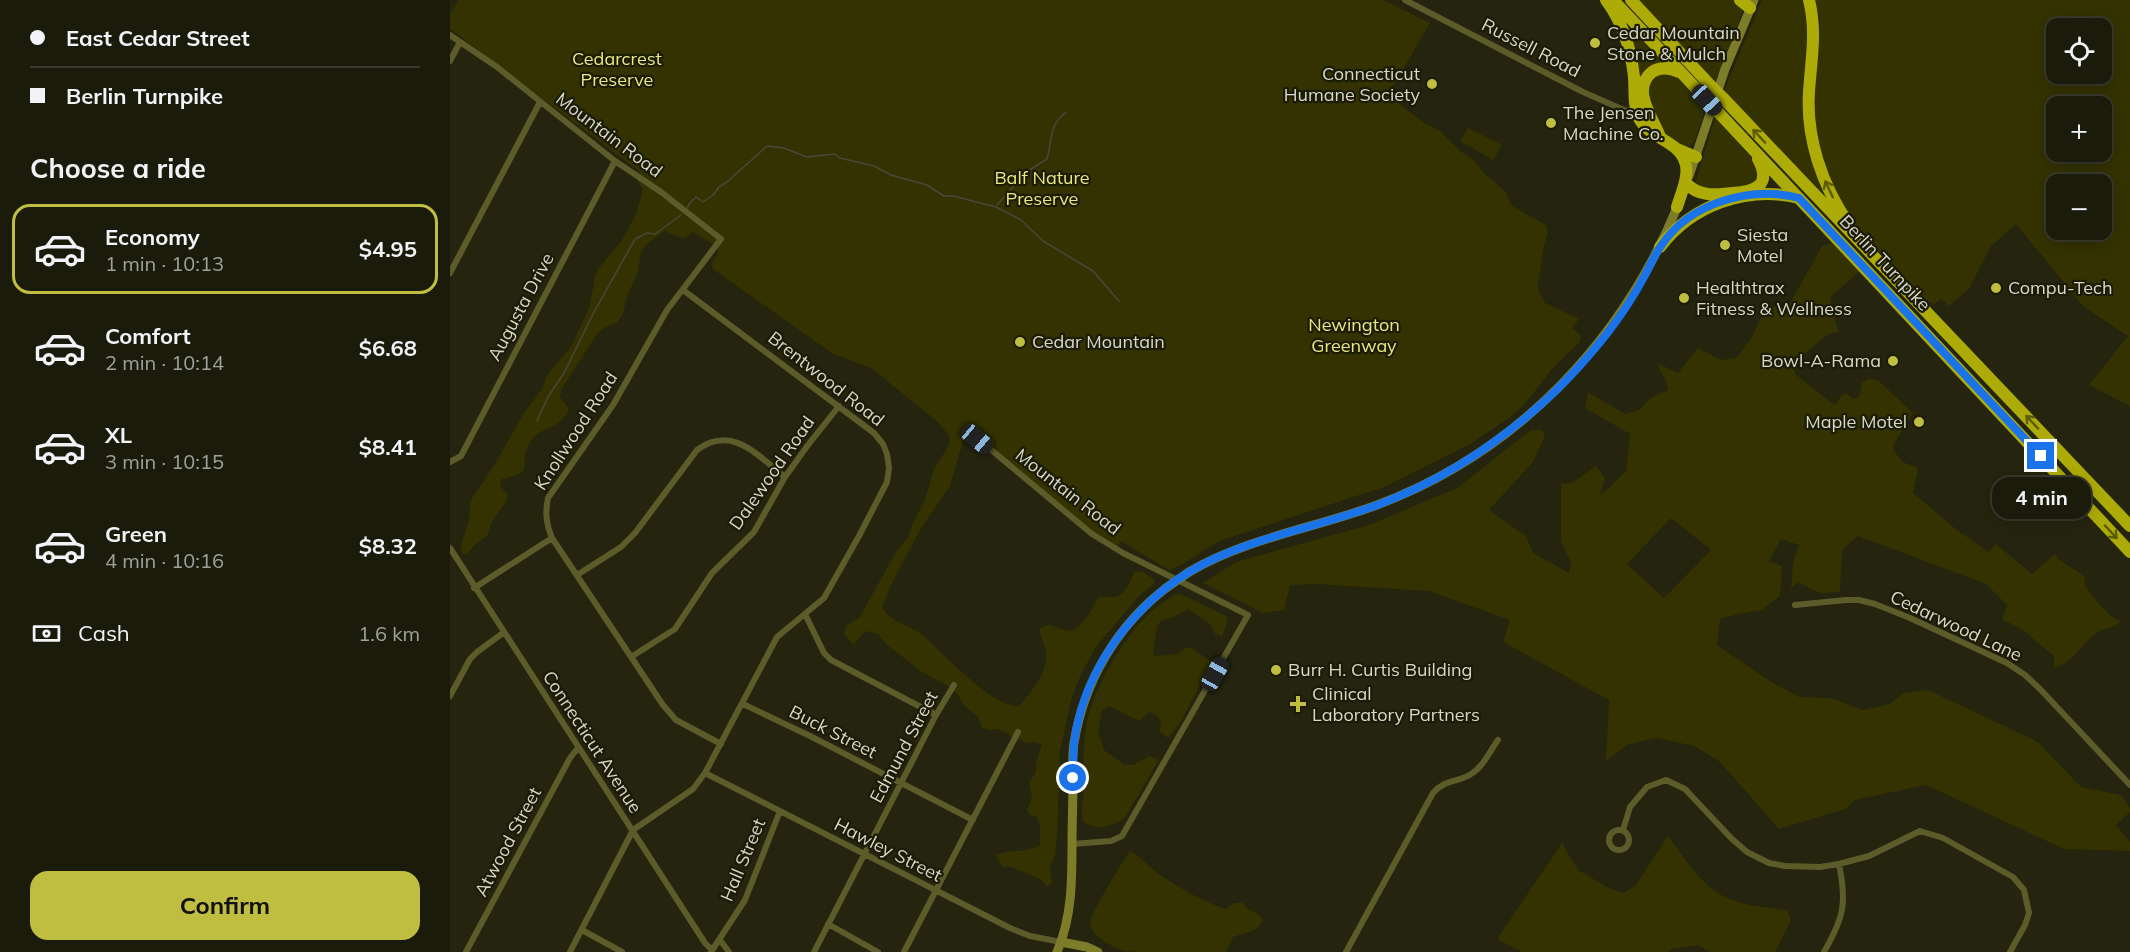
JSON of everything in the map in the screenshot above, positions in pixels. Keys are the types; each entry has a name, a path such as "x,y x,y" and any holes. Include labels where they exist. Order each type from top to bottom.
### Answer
{"highway":[{"path":"1606,0 1627,41 1647,130 1694,162"},
{"name":"Berlin Turnpike","path":"1613,0 2130,552"},
{"name":"Berlin Turnpike","path":"1631,0 1871,256 1977,363 2130,526"},
{"path":"1740,0 1752,4"},
{"path":"1809,0 1814,33 1809,111 1815,150 1835,203 1871,256"},
{"path":"1641,108 1644,87 1650,74 1664,68 1685,76"},
{"path":"1660,247 1678,227 1699,212 1756,188 1764,178 1763,169 1752,147"},
{"path":"1676,149 1684,159 1686,168 1677,207"},
{"path":"1686,183 1695,191 1707,194 1778,194 1799,198"}],"main road":[{"path":"1057,952 1069,912 1072,884 1074,746 1086,697 1101,664 1119,636 1140,611 1166,588 1189,572 1234,551 1388,501 1440,476 1482,451 1544,402 1584,361 1632,298 1660,247 1694,162 1725,69 1752,4"},
{"path":"1061,942 1087,947 1098,952"}],"street":[{"name":"Russell Road","path":"1405,0 1573,87 1612,104 1641,108"},
{"name":"Mountain Road","path":"450,35 496,67 615,161 661,192 721,239"},
{"path":"450,61 460,42"},
{"path":"450,273 540,102"},
{"name":"Augusta Drive","path":"450,462 461,456 615,161"},
{"name":"Knollwood Road","path":"721,239 655,331 613,405 548,498 546,511 546,523 552,537 663,705 676,720 721,744"},
{"name":"Brentwood Road","path":"633,830 693,789 705,773 777,637 824,598 832,585 887,482 889,468 883,444 874,433 683,290"},
{"name":"Dalewood Road","path":"631,657 675,629 712,573 754,532 785,477 839,406"},
{"name":"Mountain Road","path":"971,433 1093,535 1123,553 1248,615 1122,836 1111,841 1072,844"},
{"path":"577,574 621,547 635,533 697,450 706,443 717,440 741,444 785,477"},
{"path":"474,588 552,537"},
{"name":"Connecticut Avenue","path":"450,548 711,951"},
{"name":"Cedarwood Lane","path":"1795,605 1846,600 1867,602 1910,618 2007,663 2041,690 2130,785"},
{"path":"805,614 824,653 831,660 936,715"},
{"path":"450,696 470,659 503,633"},
{"name":"Edmund Street","path":"814,952 936,715 954,685"},
{"name":"Buck Street","path":"743,704 973,820"},
{"path":"904,952 1018,732"},
{"path":"1346,952 1432,793 1448,781 1468,776 1476,770 1497,740"},
{"name":"Atwood Street","path":"466,952 570,758 578,748"},
{"name":"Hawley Street","path":"705,773 1010,928 1030,936 1061,942"},
{"path":"1623,831 1630,807 1647,787 1666,780 1685,789 1747,852 1762,860 1785,866 1820,867 1839,864 1869,856 1920,831 1943,838 2013,877 2024,890 2029,913 2010,952"},
{"name":"Hall Street","path":"711,951 745,900 780,811"},
{"path":"570,952 633,830"},
{"path":"1824,952 1837,928 1844,906 1844,888 1839,864"},
{"path":"828,924 878,952"},
{"path":"582,930 622,952"},
{"path":"720,940 729,952"}],"green space":[{"path":"459,0 1384,0 1430,23 1388,95 1423,122 1440,131 1460,151 1473,159 1483,172 1506,192 1512,206 1546,225 1548,232 1538,284 1539,291 1545,303 1579,319 1572,328 1581,336 1579,343 1552,369 1525,404 1472,443 1384,487 1222,540 1169,570 1121,541 1118,547 1094,533 970,430 963,441 950,486 921,528 891,585 882,607 886,613 924,636 983,690 1009,705 1019,706 1033,689 1045,666 1046,653 1039,630 1043,626 1052,625 1065,630 1075,629 1085,619 1098,598 1122,594 1135,571 1143,572 1155,580 1154,584 1139,596 1096,647 1082,672 1072,697 1060,751 1057,836 1055,855 1050,866 1052,884 1047,886 1040,879 1011,867 1003,867 996,856 1040,845 1040,824 1036,816 1030,815 1027,810 1032,798 1029,783 1036,772 1036,762 1042,744 1026,743 998,729 982,728 978,717 964,705 950,687 922,672 887,645 878,634 865,631 854,645 844,634 847,625 859,618 896,552 908,537 913,522 924,503 934,469 949,445 950,437 938,422 871,368 833,354 713,269 711,264 718,253 718,247 693,232 684,239 665,231 641,251 638,272 628,294 622,316 617,322 597,334 561,390 560,397 569,409 565,416 530,442 526,450 525,466 520,473 502,479 500,486 508,495 506,502 492,521 487,536 466,555 462,554 461,545 469,520 470,502 524,413 542,389 547,375 571,347 590,306 598,269 622,240 636,214 643,190 637,179 640,172 450,29 450,14"},
{"path":"1637,0 1734,0 1744,8 1715,82"},
{"path":"1762,0 1806,0 1809,19 1806,102 1825,195 1724,91"},
{"path":"1815,0 2130,0 2130,406 2089,385 2128,336 2084,307 2016,224 1991,246 1969,289 1949,306 1941,299 1935,304 1926,301 1856,228 1845,212 1825,169 1815,128 1820,20"},
{"path":"1627,25 1666,65 1642,92"},
{"path":"1661,71 1675,75 1706,107 1694,143 1687,148 1669,139 1662,130 1648,96 1650,80"},
{"path":"1715,117 1760,167 1760,177 1752,185 1708,190 1695,185"},
{"path":"1468,128 1502,145 1493,160 1460,141"},
{"path":"1834,242 1860,271 1830,297 1838,332 1828,334 1797,360 1795,374 1834,405 1845,392 1852,399 1859,397 1862,383 1867,379 1878,380 1913,413 1894,444 1893,450 1903,462 1918,468 1913,493 1957,530 1989,552 1996,544 2032,574 2055,554 2061,561 2085,577 2084,584 2096,600 2111,616 2121,621 2094,635 2068,661 2054,668 2054,656 2024,631 2002,619 2007,605 1986,584 1858,536 1842,550 1840,592 1819,593 1798,582 1791,588 1793,563 1799,545 1781,539 1769,561 1782,566 1780,596 1762,610 1720,619 1717,645 1770,681 1799,697 1831,698 1863,710 1890,704 1903,693 1928,690 2038,742 2081,787 2121,795 2130,808 2130,812 2116,825 2130,842 2130,851 2064,849 1926,785 1855,800 1845,809 1779,829 1719,761 1694,746 1656,738 1629,744 1606,761 1609,700 1503,642 1510,620 1429,591 1316,584 1290,585 1284,610 1263,613 1203,583 1236,562 1369,525 1457,488 1531,430 1542,430 1545,436 1533,462 1489,510 1526,536 1533,553 1569,573 1571,563 1561,541 1561,484 1573,482 1596,466 1605,478 1600,495 1604,493 1626,472 1630,434 1585,408 1588,392 1625,414 1639,410 1652,397 1668,390 1657,363 1678,373 1698,348 1721,360 1736,358 1751,339 1767,305 1782,308 1789,305 1822,246","holes":["1671,518 1711,550 1664,598 1627,564"]},
{"path":"1179,593 1226,616 1228,619 1222,637 1215,634 1210,624 1188,609 1174,617 1162,620 1157,626 1153,654 1156,656 1178,654 1190,647 1212,662 1180,723 1168,738 1159,731 1160,719 1153,713 1149,712 1141,720 1137,720 1109,706 1102,710 1098,732 1104,750 1125,765 1133,765 1149,756 1158,761 1126,816 1111,825 1100,827 1088,825 1083,822 1082,814 1084,742 1086,726 1098,689 1133,631 1163,602"},
{"path":"1668,836 1697,874 1718,893 1743,903 1787,910 1791,920 1775,952 1710,952 1698,945 1672,949 1668,952 1522,952 1497,939 1562,843 1578,870 1607,887 1623,893 1635,886"},
{"path":"1130,851 1189,893 1225,909 1235,903 1243,903 1263,919 1254,930 1233,937 1226,952 1131,952 1109,944 1094,933 1090,923 1091,918"}],"waterway":[{"path":"997,205 1020,176 1047,159 1056,123 1066,112"},
{"path":"687,208 696,197 703,202 713,195 719,187 767,146 784,148 807,157 835,154 840,158 874,166 891,175 927,185 944,196 953,196 996,207 1021,220 1043,241 1093,271 1119,301"},
{"path":"537,421 635,239 647,233 655,234 681,215"}],"place":[{"name":"Cedar Mountain Stone & Mulch","path":"1595,43"},
{"name":"Connecticut Humane Society","path":"1432,84"},
{"name":"The Jensen Machine Co.","path":"1551,123"},
{"name":"Siesta Motel","path":"1725,245"},
{"name":"Compu-Tech","path":"1996,288"},
{"name":"Healthtrax Fitness & Wellness","path":"1684,298"},
{"name":"Cedar Mountain","path":"1020,342"},
{"name":"Bowl-A-Rama","path":"1893,361"},
{"name":"Maple Motel","path":"1919,422"},
{"name":"Burr H. Curtis Building","path":"1276,670"},
{"name":"Clinical Laboratory Partners","path":"1298,704"}],"route":[{"path":"1073,778 1076,731 1092,682 1115,641 1148,603 1182,576 1214,559 1388,501 1440,476 1482,451 1544,402 1584,361 1621,315 1660,247 1671,233 1691,217 1722,201 1770,194 1799,198 2041,456"}],"park label":[{"name":"Cedarcrest Preserve","path":"617,69"},
{"name":"Balf Nature Preserve","path":"1042,188"},
{"name":"Newington Greenway","path":"1354,335"}]}
